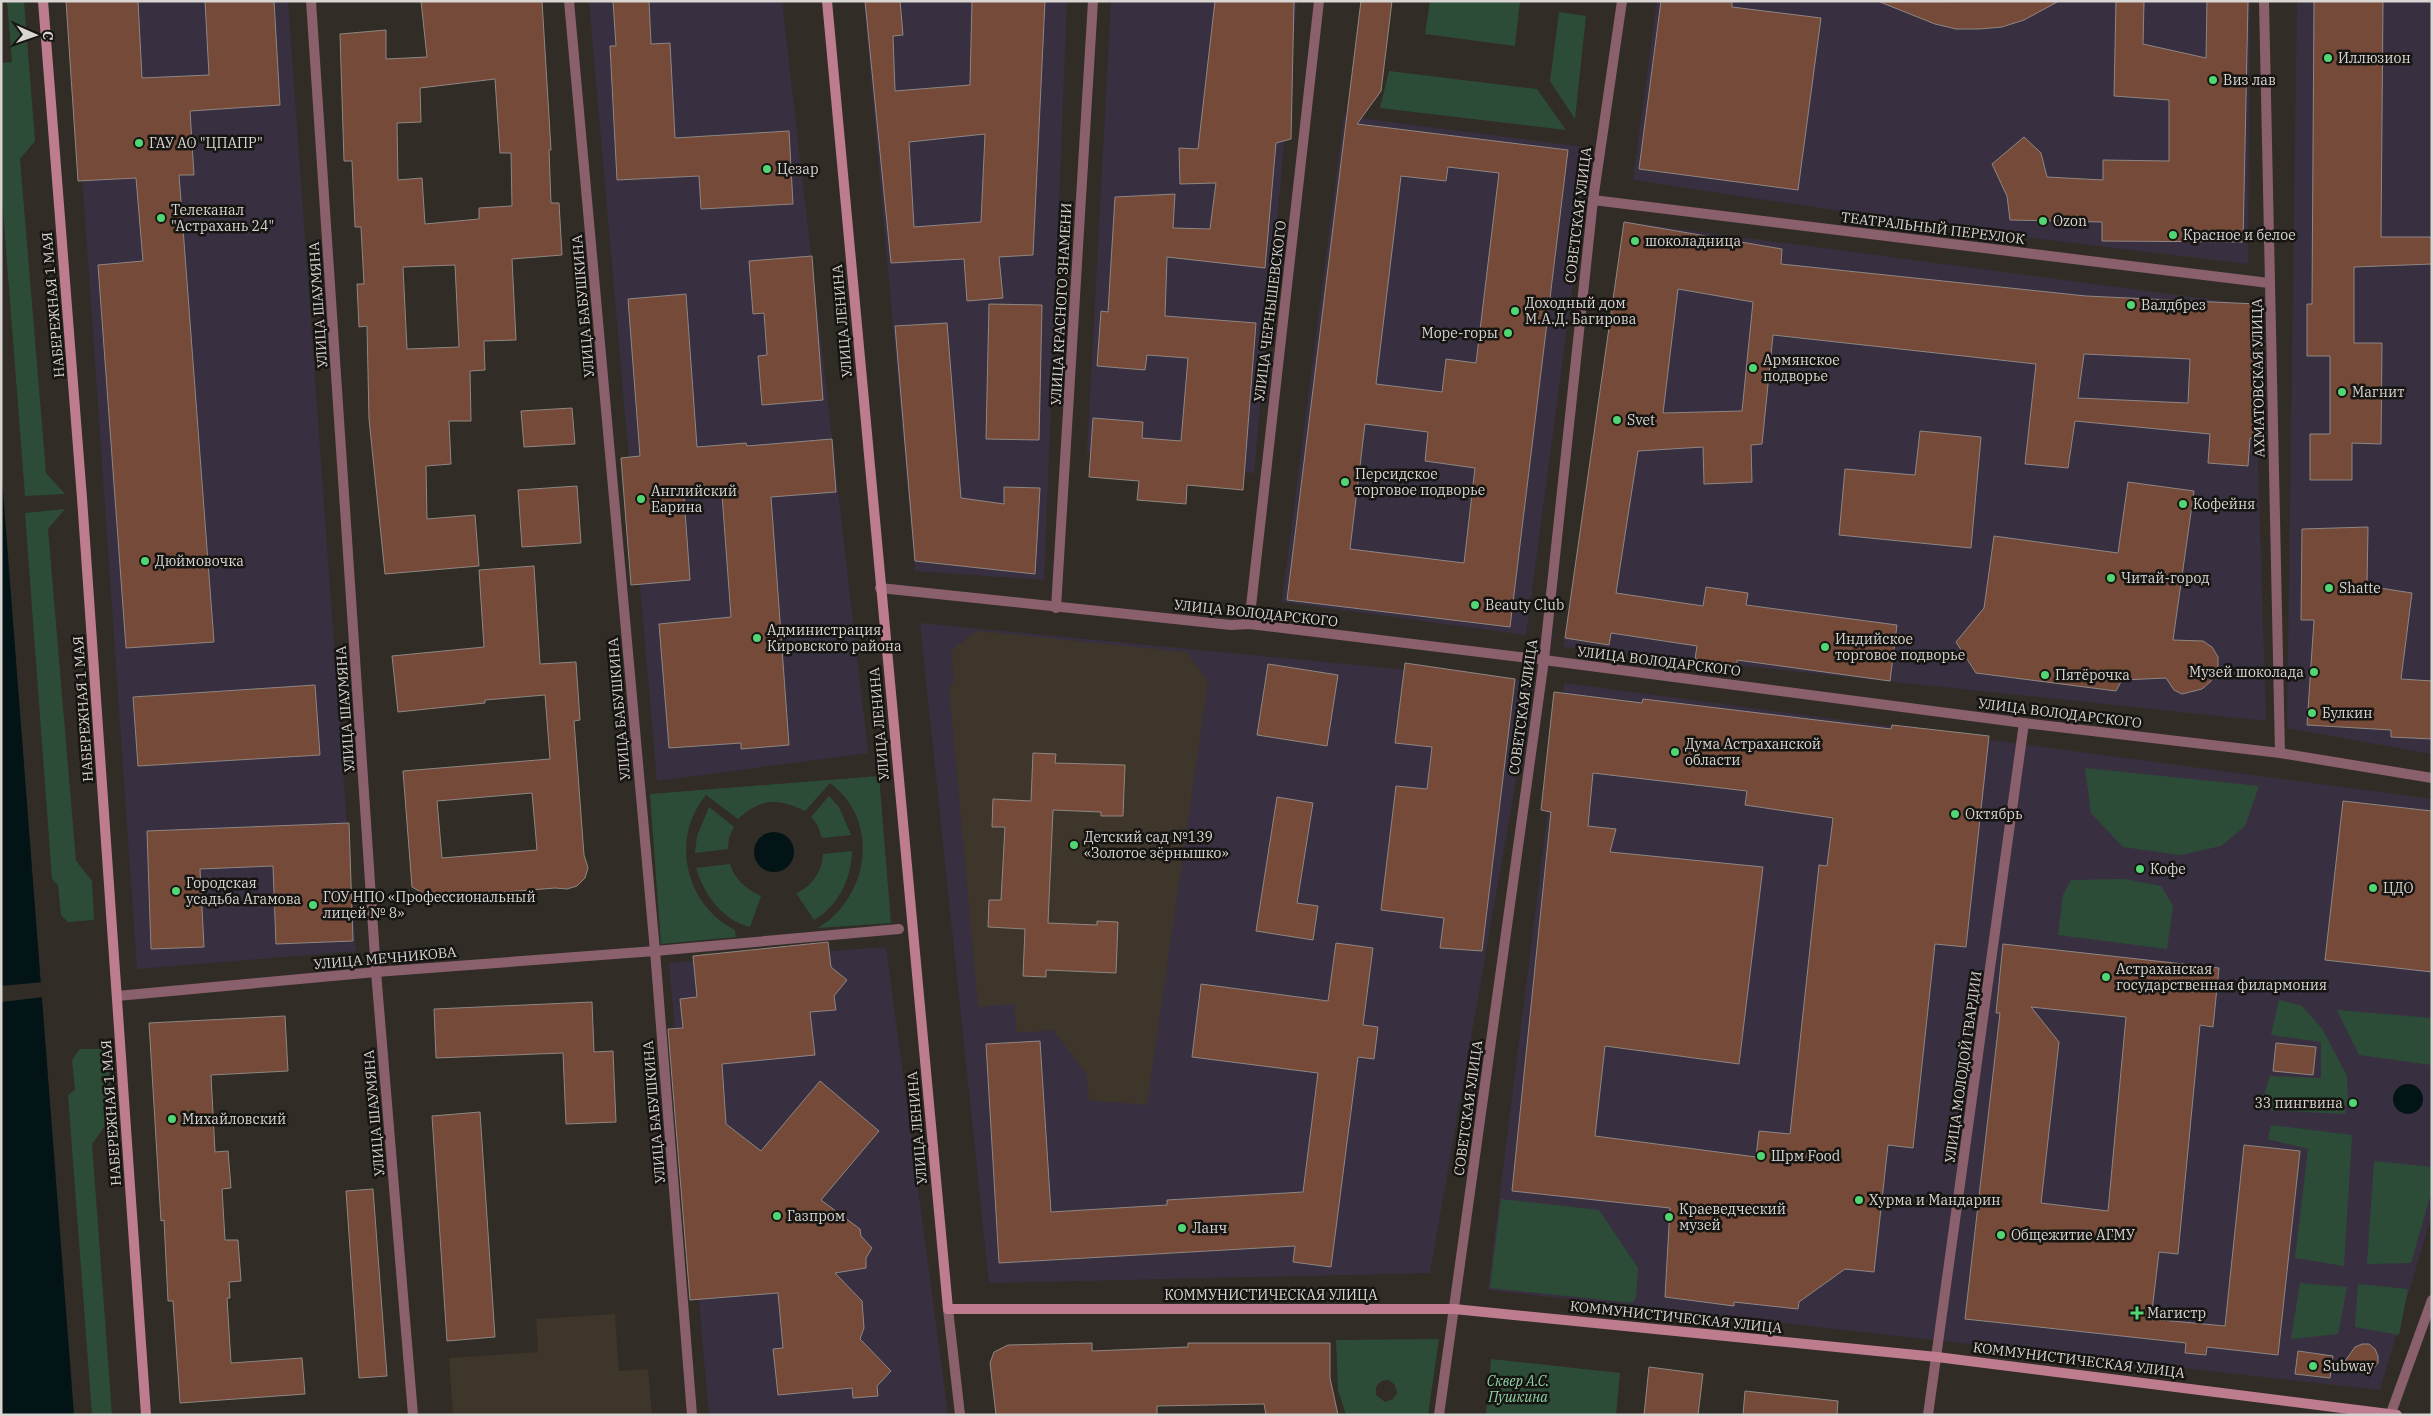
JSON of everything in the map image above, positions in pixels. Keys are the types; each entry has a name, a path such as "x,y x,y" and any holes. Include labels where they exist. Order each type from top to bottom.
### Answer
{"main road":[{"name":"НАБЕРЕЖНАЯ 1 МАЯ","path":"42,1 82,498 146,1415"},
{"name":"УЛИЦА ЛЕНИНА","path":"827,1 948,1309"},
{"name":"КОММУНИСТИЧЕСКАЯ УЛИЦА","path":"948,1309 1454,1309 1937,1356 2393,1414"}],"street":[{"name":"УЛИЦА ШАУМЯНА","path":"311,1 376,972 413,1415"},
{"name":"УЛИЦА БАБУШКИНА","path":"569,1 655,951 692,1415"},
{"name":"УЛИЦА КРАСНОГО ЗНАМЕНИ","path":"1056,608 1092,1"},
{"name":"УЛИЦА ЧЕРНЫШЕВСКОГО","path":"1249,624 1319,1"},
{"name":"СОВЕТСКАЯ УЛИЦА","path":"1439,1415 1544,660 1592,200 1622,1"},
{"name":"АХМАТОВСКАЯ УЛИЦА","path":"2264,1 2280,754"},
{"name":"ТЕАТРАЛЬНЫЙ ПЕРЕУЛОК","path":"1592,200 2269,283"},
{"name":"УЛИЦА ВОЛОДАРСКОГО","path":"880,588 1056,608 1231,625 1249,624 1544,660 2024,723 2280,754 2432,778"},
{"name":"УЛИЦА МОЛОДОЙ ГВАРДИИ","path":"1928,1415 2024,723"},
{"name":"УЛИЦА МЕЧНИКОВА","path":"117,996 376,972 655,951 899,929"},
{"path":"2393,1414 2432,1300"},
{"name":"УЛИЦА ЛЕНИНА","path":"948,1309 960,1415"}],"shaded area":[{"path":"70,1 288,1 356,951 137,969"},
{"path":"589,1 782,1 868,753 657,781"},
{"path":"864,1 1067,1 1044,580 915,571"},
{"path":"1111,1 1297,1 1254,473 1087,453"},
{"path":"1657,1 2250,1 2248,264 1975,231 1633,180"},
{"path":"2297,1 2432,1 2432,754 2287,728"},
{"path":"1344,116 1591,148 1526,635 1282,602"},
{"path":"1626,222 2253,305 2266,721 1563,647"},
{"path":"1,465 74,1415 1,1415"},
{"path":"920,623 1533,682 1430,1273 989,1283"},
{"name":"Детский сад №139 «Золотое зёрнышко»","path":"977,631 1187,652 1208,682 1147,1105 1089,1100 1086,1073 1053,1030 1017,1033 1014,1004 978,1007 949,687 954,681 951,650"},
{"path":"1564,683 2432,799 2432,1214 2380,1390 1488,1290"},
{"path":"774,832 788,838 794,852 788,866 774,872 760,866 754,852 760,838"},
{"path":"886,947 948,1415 709,1415 669,963"},
{"path":"2408,1084 2419,1088 2423,1099 2419,1110 2408,1114 2397,1110 2393,1099 2397,1088"},
{"path":"615,1314 619,1371 648,1369 652,1415 453,1415 449,1358 538,1352 536,1319"}],"green space":[{"path":"7,1 24,1 35,141 20,159 46,473 65,494 25,496 1,185 1,63 12,62"},
{"path":"1430,1 1520,1 1515,46 1425,34"},
{"path":"1559,12 1586,16 1575,119 1550,81"},
{"path":"1389,71 1537,89 1566,130 1380,108"},
{"path":"65,509 48,529 76,861 92,881 94,920 68,922 61,915 58,885 52,879 25,513"},
{"path":"2085,768 2259,786 2245,826 2221,846 2181,855 2123,847 2091,813"},
{"path":"879,776 891,923 818,928 835,914 849,898 858,879 862,858 862,837 857,817 846,799 830,783 805,811 786,804 770,802 755,807 738,819 706,795 695,812 688,831 686,850 688,869 694,888 704,904 718,919 735,930 736,937 661,944 650,794"},
{"path":"829,796 839,807 851,835 822,838 817,824 811,817"},
{"path":"709,807 734,827 729,837 728,849 695,853 697,836"},
{"path":"852,851 849,871 842,890 830,907 814,920 796,893 807,887 815,878 821,866 823,854"},
{"path":"730,864 735,875 742,883 761,896 750,927 740,924 716,905 699,878 696,868"},
{"path":"2124,879 2161,886 2173,906 2167,949 2058,935 2063,895 2071,880"},
{"path":"2279,1000 2302,1006 2323,1030 2347,1076 2348,1096 2345,1114 2264,1110 2265,1092 2270,1076 2321,1078 2321,1042 2271,1035"},
{"path":"2337,1010 2432,1018 2432,1065 2359,1055"},
{"path":"80,1049 107,1049 113,1115 92,1144 112,1415 92,1415 68,1095 75,1090 72,1060"},
{"path":"2271,1125 2352,1135 2344,1266 2295,1258 2308,1149 2268,1139"},
{"path":"2374,1161 2432,1167 2432,1190 2411,1263 2367,1264"},
{"path":"1501,1199 1599,1210 1638,1268 1636,1296 1633,1303 1490,1288"},
{"path":"2300,1283 2347,1287 2338,1334 2291,1339"},
{"path":"2358,1284 2408,1289 2399,1335 2355,1327"},
{"path":"1439,1339 1428,1415 1346,1415 1338,1390 1336,1340","holes":["1389,1380 1395,1385 1397,1393 1393,1399 1385,1402 1376,1395 1376,1387 1381,1381"]},
{"name":"Сквер А.С. Пушкина","path":"1491,1359 1620,1373 1616,1415 1486,1415"}],"pier":[{"path":"43,982 44,997 1,1002 1,986"}],"building":[{"path":"66,1 138,1 142,78 209,75 205,1 274,1 280,105 190,111 194,175 179,175 214,642 126,648 98,265 143,261 136,178 78,181"},
{"path":"421,1 542,1 551,150 549,150 551,203 559,203 562,255 512,259 516,340 484,341 485,370 470,371 471,421 449,421 451,464 426,466 427,519 475,515 479,566 385,574 369,419 367,326 359,327 357,284 364,284 361,227 355,227 352,161 344,161 340,34 386,30 386,59 427,57","holes":["495,79 500,153 511,153 512,206 479,208 479,219 425,224 422,178 398,180 397,123 421,122 420,88","455,265 459,347 407,349 403,267"]},
{"path":"613,1 649,1 651,44 670,43 675,138 789,131 793,204 701,209 699,176 617,180 610,46 616,46"},
{"path":"865,1 900,1 903,35 893,36 895,91 970,85 972,1 1045,1 1033,255 999,257 1003,298 967,301 964,259 891,263","holes":["985,134 981,222 914,227 909,142"]},
{"path":"1215,1 1294,1 1291,139 1276,143 1265,268 1167,257 1165,316 1256,323 1243,490 1187,485 1186,504 1137,500 1139,481 1089,477 1093,418 1143,422 1142,438 1181,441 1188,358 1147,355 1145,370 1097,366 1101,311 1108,312 1115,197 1175,194 1173,228 1210,229 1216,183 1180,184 1179,148 1198,149"},
{"path":"1361,1 1392,1 1381,91 1357,124 1568,150 1510,627 1287,600","holes":["1448,167 1499,173 1476,363 1446,359 1442,392 1376,384 1401,176 1446,181","1365,424 1428,432 1425,461 1475,468 1464,563 1350,549"]},
{"path":"1661,1 1732,1 1732,7 1821,18 1798,190 1639,169"},
{"path":"2059,1 2024,20 2002,27 1979,29 1956,29 1935,24 1880,2"},
{"path":"2116,1 2144,1 2143,44 2206,58 2207,1 2248,1 2243,242 2102,241 2102,222 2010,220 2007,196 1992,164 2024,137 2041,153 2047,177 2103,180 2103,160 2169,161 2169,100 2114,96"},
{"path":"2314,1 2383,1 2381,237 2432,237 2432,264 2354,267 2354,343 2382,343 2381,444 2352,443 2352,480 2310,480 2310,434 2330,434 2330,356 2307,356 2307,304 2312,304"},
{"path":"1624,222 1782,249 1781,264 2086,296 2256,304 2255,439 2250,438 2248,466 2208,463 2210,434 2075,421 2068,468 2025,464 2036,364 1773,335 1762,444 1751,445 1752,482 1704,484 1703,447 1638,451 1616,593 1703,606 1706,587 1748,593 1746,605 1897,625 1890,681 1737,660 1737,665 1695,659 1697,646 1611,633 1609,645 1565,638","holes":["1678,289 1753,302 1742,411 1663,413","2084,354 2190,359 2188,403 2078,398"]},
{"path":"812,256 823,400 762,405 758,356 767,355 764,313 753,314 749,261"},
{"path":"686,294 697,447 746,443 747,446 832,439 836,492 771,497 789,745 741,749 741,743 669,748 659,624 731,617 722,494 684,497 690,580 631,585 621,458 640,456 628,299"},
{"path":"989,304 1042,305 1039,440 986,439"},
{"path":"947,323 961,498 1004,504 1004,487 1040,488 1035,574 915,561 895,326"},
{"path":"572,408 575,444 524,447 521,411"},
{"path":"1920,431 1981,437 1971,548 1839,535 1845,469 1915,475"},
{"path":"2128,482 2194,491 2173,640 2203,641 2212,647 2218,657 2218,669 2211,681 2202,689 2182,694 2174,690 2166,678 2122,680 2116,691 1976,673 1956,642 1984,608 1994,536 2118,553"},
{"path":"577,486 581,543 522,547 518,490"},
{"path":"2368,527 2367,586 2412,593 2401,679 2432,681 2432,739 2391,737 2391,730 2307,725 2314,620 2301,620 2302,529"},
{"path":"534,566 540,664 576,662 580,720 574,721 584,855 588,868 585,878 577,886 567,889 555,888 432,898 412,887 403,771 550,759 545,695 485,700 485,703 398,712 392,656 484,647 479,570","holes":["532,793 537,850 442,858 437,801"]},
{"path":"1405,663 1515,679 1482,951 1440,948 1444,918 1381,910 1396,786 1427,789 1432,747 1395,743"},
{"path":"1268,664 1338,675 1327,746 1257,735"},
{"path":"315,685 320,755 138,766 133,697"},
{"path":"1554,692 1642,703 1643,699 1891,729 1892,725 1989,736 1966,947 1935,944 1913,1148 1888,1145 1874,1272 1845,1269 1799,1302 1798,1309 1734,1302 1734,1306 1665,1297 1670,1208 1512,1191 1551,812 1541,810","holes":["1593,773 1747,791 1745,805 1833,818 1827,866 1819,865 1790,1134 1759,1131 1756,1157 1595,1136 1605,1046 1739,1064 1763,867 1610,852 1616,829 1588,826"]},
{"path":"1033,753 1056,754 1055,763 1125,765 1123,816 1101,816 1101,812 1053,810 1048,923 1097,925 1097,921 1118,922 1116,973 1046,970 1046,977 1023,976 1025,929 988,927 989,900 1001,900 1005,827 992,827 993,799 1031,801"},
{"path":"1277,797 1313,803 1297,903 1318,906 1313,940 1256,931"},
{"path":"2343,801 2432,811 2432,972 2325,960"},
{"name":"ГОУ НПО «Профессиональный лицей № 8»","path":"349,823 353,941 276,944 273,866 200,869 204,947 151,949 147,831"},
{"path":"828,942 831,967 847,980 834,996 836,1010 810,1012 815,1055 722,1064 726,1124 761,1151 820,1081 879,1131 821,1200 860,1229 861,1236 872,1248 866,1258 866,1268 835,1273 862,1301 864,1328 860,1339 891,1371 877,1386 878,1396 853,1398 852,1388 778,1395 773,1349 783,1348 778,1293 690,1300 668,1029 683,1028 680,999 697,997 693,956"},
{"path":"1336,943 1373,948 1363,1025 1378,1027 1374,1059 1358,1057 1331,1267 1293,1262 1295,1246 999,1263 986,1044 1040,1041 1051,1212 1167,1205 1167,1200 1303,1192 1318,1073 1192,1057 1201,984 1328,1001"},
{"path":"2003,944 2219,968 2213,1027 2200,1025 2178,1254 2159,1252 2151,1319 2225,1326 2244,1145 2300,1151 2278,1355 2207,1347 2206,1355 2185,1353 2186,1343 1965,1319 2000,1013 1996,1013","holes":["2031,1007 2126,1017 2108,1211 2041,1203 2059,1042"]},
{"path":"592,1002 594,1052 613,1051 616,1122 566,1124 563,1053 436,1058 434,1009"},
{"path":"285,1016 288,1071 211,1075 215,1152 228,1151 231,1188 222,1189 225,1240 238,1240 241,1281 229,1282 230,1298 227,1298 231,1363 302,1358 305,1394 180,1403 173,1301 168,1301 164,1220 161,1221 149,1023"},
{"path":"2276,1043 2316,1047 2313,1075 2273,1071"},
{"path":"480,1112 495,1337 447,1341 432,1116"},
{"path":"373,1189 387,1376 359,1378 346,1191"},
{"path":"1092,1343 1092,1351 1188,1347 1188,1343 1330,1343 1330,1378 1338,1415 1266,1415 1264,1404 1157,1406 1157,1415 996,1415 990,1363 994,1352 1008,1345"},
{"path":"2369,1344 2375,1349 2378,1356 2378,1363 2373,1369 2366,1372 2359,1371 2345,1361 2355,1347"},
{"path":"2298,1351 2333,1356 2330,1378 2295,1374"},
{"path":"1649,1367 1703,1374 1698,1415 1644,1415"},
{"path":"1745,1391 1838,1401 1837,1415 1743,1415"}],"place":[{"name":"Иллюзион","path":"2328,58"},
{"name":"Виз лав","path":"2213,80"},
{"name":"ГАУ АО \"ЦПАПР\"","path":"139,143"},
{"name":"Цезар","path":"767,169"},
{"name":"Телеканал \"Астрахань 24\"","path":"161,218"},
{"name":"Ozon","path":"2043,221"},
{"name":"Красное и белое","path":"2173,235"},
{"name":"шоколадница","path":"1635,241"},
{"name":"Валдбрез","path":"2131,305"},
{"name":"Доходный дом М.А.Д. Багирова","path":"1515,311"},
{"name":"Море-горы","path":"1508,333"},
{"name":"Армянское подворье","path":"1753,368"},
{"name":"Магнит","path":"2342,392"},
{"name":"Svet","path":"1617,420"},
{"name":"Персидское торговое подворье","path":"1345,482"},
{"name":"Английский Еарина","path":"641,499"},
{"name":"Кофейня","path":"2183,504"},
{"name":"Дюймовочка","path":"145,561"},
{"name":"Читай-город","path":"2111,578"},
{"name":"Shatte","path":"2329,588"},
{"name":"Beauty Club","path":"1475,605"},
{"name":"Администрация Кировского района","path":"757,638"},
{"name":"Индийское торговое подворье","path":"1825,647"},
{"name":"Музей шоколада","path":"2314,672"},
{"name":"Пятёрочка","path":"2045,675"},
{"name":"Булкин","path":"2312,713"},
{"name":"Дума Астраханской области","path":"1675,752"},
{"name":"Октябрь","path":"1955,814"},
{"name":"Детский сад №139 «Золотое зёрнышко»","path":"1074,845"},
{"name":"Кофе","path":"2140,869"},
{"name":"ЦДО","path":"2373,888"},
{"name":"Городская усадьба Агамова","path":"176,891"},
{"name":"ГОУ НПО «Профессиональный лицей № 8»","path":"313,905"},
{"name":"Астраханская государственная филармония","path":"2106,977"},
{"name":"33 пингвина","path":"2353,1103"},
{"name":"Михайловский","path":"172,1119"},
{"name":"Шрм Food","path":"1761,1156"},
{"name":"Хурма и Мандарин","path":"1859,1200"},
{"name":"Газпром","path":"777,1216"},
{"name":"Краеведческий музей","path":"1669,1217"},
{"name":"Ланч","path":"1182,1228"},
{"name":"Общежитие АГМУ","path":"2001,1235"},
{"name":"Магистр","path":"2137,1313"},
{"name":"Subway","path":"2313,1366"}]}
